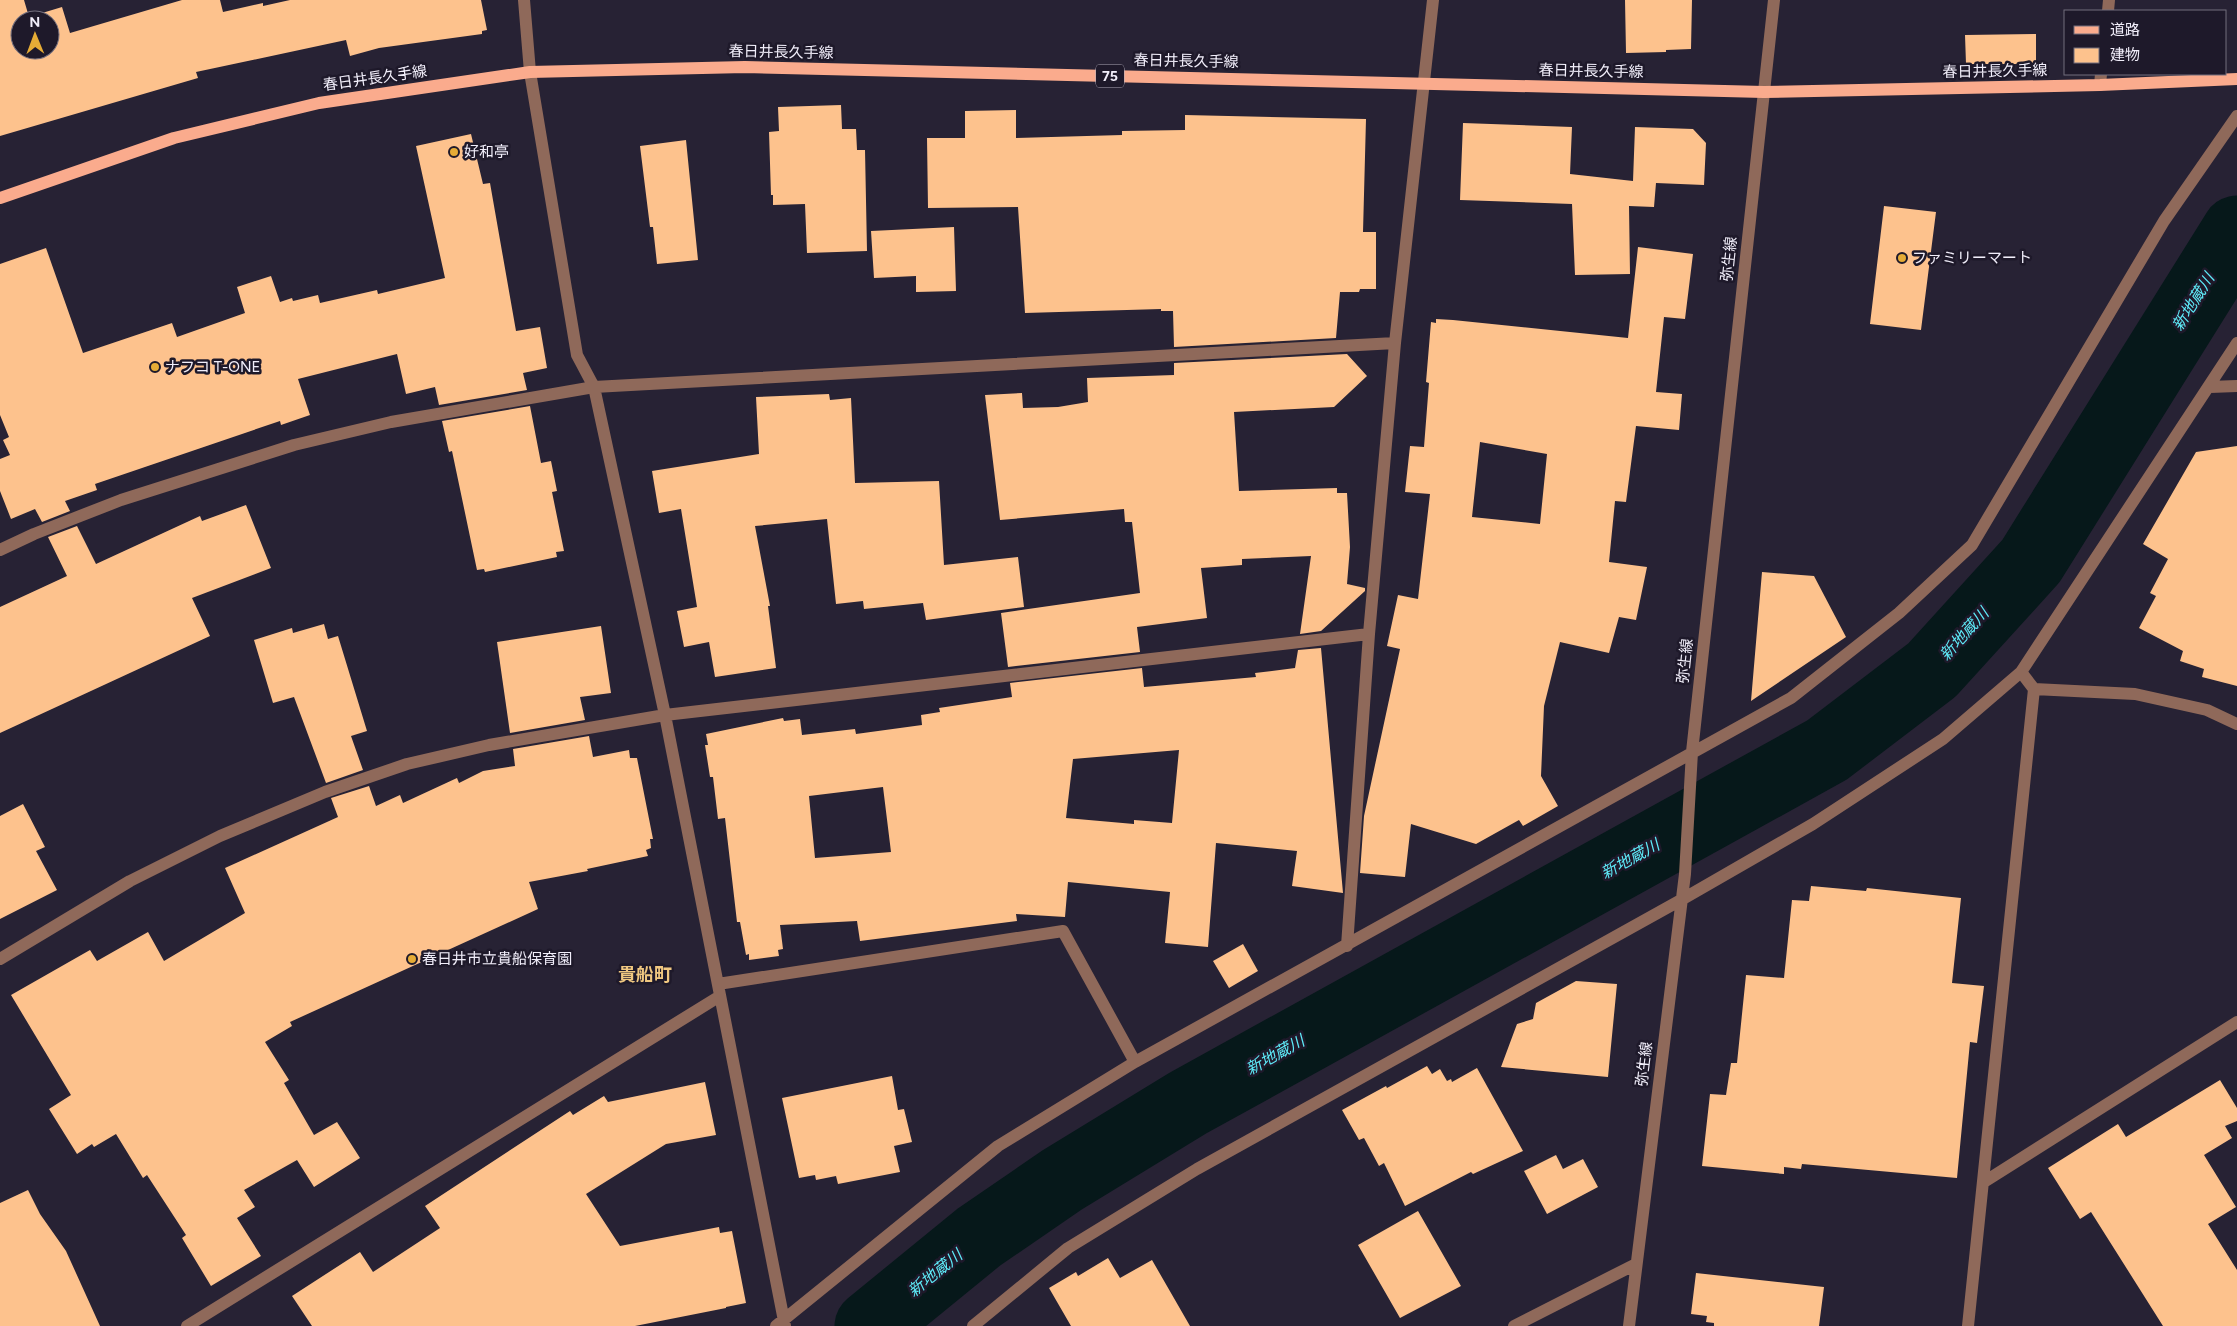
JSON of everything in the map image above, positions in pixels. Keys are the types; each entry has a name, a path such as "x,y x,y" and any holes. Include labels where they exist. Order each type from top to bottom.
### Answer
{"main road":[{"name":"春日井長久手線","path":"0,198 174,138 319,103 530,72 744,66 1764,92 2101,79 2237,78"}],"street":[{"path":"524,0 530,72 577,356 594,387 664,715 719,990 781,1324 998,1146 1135,1062 1791,698 1899,613 1972,545 2164,221 2237,116"},
{"path":"1347,946 1369,634 1395,343 1433,0"},
{"name":"弥生線","path":"1629,1326 1685,874 1692,752 1774,0"},
{"path":"0,550 34,534 121,500 294,445 392,422 594,387 1395,343"},
{"path":"973,1326 1068,1248 1189,1174 1681,900 1813,824 1943,739 2021,672 2237,343"},
{"path":"2210,386 2237,386"},
{"path":"0,959 130,881 220,836 325,792 407,764 490,744 664,715 1369,634"},
{"path":"1968,1326 2034,689 2021,672"},
{"path":"2034,689 2135,694 2207,710 2237,724"},
{"path":"187,1326 719,990 1064,931 1135,1062"},
{"path":"1984,1182 2237,1022"},
{"path":"1514,1326 1636,1264"}],"building":[{"path":"0,0 24,0 27,10 10,10 10,60 60,60 60,10 52,10 62,7 70,33 182,0 220,0 223,12 263,3 263,6 290,0 481,0 487,30 482,31 482,34 379,48 350,56 346,40 196,72 198,78 0,136"},
{"path":"1625,0 1692,0 1691,49 1626,53"},
{"path":"2036,34 2036,64 1966,64 1965,35"},
{"path":"841,105 842,129 856,129 857,150 865,150 867,251 807,253 805,204 773,205 769,132 779,131 778,107"},
{"path":"1016,110 1016,138 1122,135 1122,131 1185,130 1185,115 1366,119 1363,232 1376,232 1376,289 1360,289 1359,292 1340,292 1336,338 1174,347 1173,311 1161,311 1161,309 1025,313 1018,207 928,208 927,138 965,138 965,111"},
{"path":"1463,123 1572,127 1570,174 1633,181 1635,127 1693,129 1706,143 1704,185 1656,183 1654,207 1629,206 1630,274 1575,275 1572,204 1460,200"},
{"path":"471,134 483,184 490,183 516,331 540,327 547,368 523,373 527,390 439,405 435,387 406,394 397,354 298,379 310,415 281,425 280,421 95,484 97,490 65,501 70,511 42,522 35,509 11,519 0,491 0,459 10,455 3,440 9,437 0,415 0,264 46,248 83,353 172,323 177,337 245,313 237,287 271,276 280,302 292,298 293,301 318,295 320,303 377,290 378,294 445,278 416,146"},
{"path":"686,140 698,260 657,264 653,227 650,227 640,146"},
{"path":"1884,206 1936,212 1921,330 1870,324"},
{"path":"954,227 956,291 916,292 916,276 874,278 871,231"},
{"path":"1638,247 1693,254 1685,319 1664,317 1656,392 1682,394 1679,430 1636,426 1626,502 1615,501 1609,562 1647,567 1636,620 1619,617 1609,653 1560,642 1544,706 1541,776 1558,806 1523,826 1519,820 1476,844 1411,824 1405,877 1360,873 1364,816 1400,649 1387,646 1398,595 1418,599 1430,494 1405,492 1410,446 1424,447 1429,383 1426,382 1431,322 1436,323 1436,319 1453,320 1628,338","holes":["1480,442 1547,454 1540,524 1472,517"]},
{"path":"1347,354 1367,376 1334,407 1234,412 1239,491 1337,488 1337,493 1347,493 1350,547 1347,584 1365,588 1365,591 1321,631 1300,634 1311,556 1242,559 1242,565 1201,568 1207,618 1137,627 1140,652 1008,667 1001,613 1140,593 1132,522 1125,522 1124,509 1000,520 985,395 1022,393 1023,408 1058,407 1088,402 1087,378 1174,375 1174,363"},
{"path":"829,394 830,400 851,398 855,483 939,481 944,565 1018,557 1024,607 926,620 923,603 864,609 863,601 836,604 827,519 755,526 770,606 768,606 776,668 715,677 709,642 684,647 677,611 697,607 681,509 659,513 652,471 759,454 756,397"},
{"path":"530,406 541,463 551,461 557,491 552,492 564,551 556,552 557,557 485,572 484,569 477,570 452,451 449,452 442,421"},
{"path":"2237,446 2237,686 2202,677 2204,669 2180,661 2183,651 2139,628 2156,596 2150,593 2168,559 2143,544 2196,452"},
{"path":"246,505 271,568 192,598 210,636 0,733 0,607 67,576 48,537 77,526 96,564 200,516 202,521"},
{"path":"1762,572 1814,576 1846,637 1751,701"},
{"path":"324,624 328,639 338,636 367,731 351,736 363,770 326,783 294,697 273,703 254,640 292,628 293,633"},
{"path":"601,626 611,693 580,697 585,720 510,733 497,642"},
{"path":"1321,648 1343,893 1292,886 1297,851 1216,843 1208,947 1165,943 1170,892 1068,882 1065,917 1016,914 1017,921 860,941 857,921 780,925 783,949 778,950 779,956 749,960 749,954 746,955 740,922 737,922 725,818 718,819 713,777 710,777 705,745 708,745 706,734 783,718 784,721 800,719 802,735 855,729 856,734 922,725 921,715 940,712 939,708 1012,697 1010,683 1142,668 1144,687 1256,677 1255,673 1295,668 1298,650","holes":["1179,750 1172,823 1134,820 1134,824 1066,818 1073,759","883,787 891,852 815,858 809,796"]},
{"path":"589,736 593,757 629,750 630,758 637,758 653,839 650,839 651,848 646,850 648,856 587,869 588,871 529,882 538,909 290,1022 292,1026 265,1042 289,1080 284,1083 314,1135 337,1122 360,1158 314,1187 297,1160 244,1190 255,1207 237,1218 261,1256 211,1286 182,1238 186,1235 147,1175 143,1178 116,1134 94,1147 92,1144 77,1154 49,1109 71,1095 11,995 90,950 97,961 148,932 164,961 245,913 225,868 338,817 331,798 369,786 376,806 400,795 403,803 457,778 459,783 483,771 515,766 513,749"},
{"path":"23,804 45,847 36,851 57,890 0,919 0,816"},
{"path":"1811,886 1866,891 1867,888 1961,898 1952,983 1984,986 1977,1043 1970,1042 1957,1178 1802,1164 1801,1169 1784,1167 1784,1174 1702,1166 1710,1094 1726,1095 1731,1063 1737,1063 1746,975 1784,978 1792,900 1809,901"},
{"path":"1243,944 1258,971 1229,988 1213,961"},
{"path":"1576,981 1617,984 1608,1077 1501,1067 1517,1024 1533,1019 1536,1003"},
{"path":"1427,1066 1432,1074 1440,1069 1447,1081 1451,1079 1452,1082 1477,1068 1523,1151 1473,1174 1471,1172 1405,1206 1384,1163 1379,1166 1364,1138 1359,1140 1342,1110"},
{"path":"892,1076 898,1110 904,1109 912,1142 894,1146 900,1172 838,1184 836,1176 816,1180 815,1175 799,1178 782,1098"},
{"path":"2220,1080 2237,1108 2237,1121 2225,1126 2232,1138 2204,1155 2236,1207 2208,1224 2237,1270 2237,1326 2163,1326 2091,1212 2080,1219 2048,1168 2118,1124 2126,1137"},
{"path":"705,1082 716,1135 666,1144 586,1194 620,1246 719,1227 720,1233 732,1231 746,1303 635,1326 312,1326 292,1296 360,1252 373,1272 440,1228 425,1206 570,1111 573,1115 604,1096 608,1102"},
{"path":"1556,1155 1563,1169 1583,1159 1598,1187 1547,1214 1524,1171"},
{"path":"28,1190 40,1214 66,1251 100,1326 0,1326 0,1203"},
{"path":"1418,1211 1461,1286 1400,1318 1358,1245"},
{"path":"1108,1258 1120,1278 1152,1260 1190,1326 1071,1326 1049,1288 1076,1272 1078,1276"},
{"path":"1696,1273 1824,1287 1819,1326 1714,1326 1714,1323 1706,1322 1707,1316 1691,1314"}],"waterway":[{"name":"新地蔵川","path":"870,1326 979,1237 1062,1180 1188,1103 1827,750 1932,670 2031,561 2237,231"}],"place":[{"name":"好和亭","path":"454,152"},
{"name":"ファミリーマート","path":"1902,258"},
{"name":"ナフコ T-ONE","path":"155,367"},
{"name":"春日井市立貴船保育園","path":"412,959"}],"district":[{"name":"貴船町","path":"645,975"}]}
